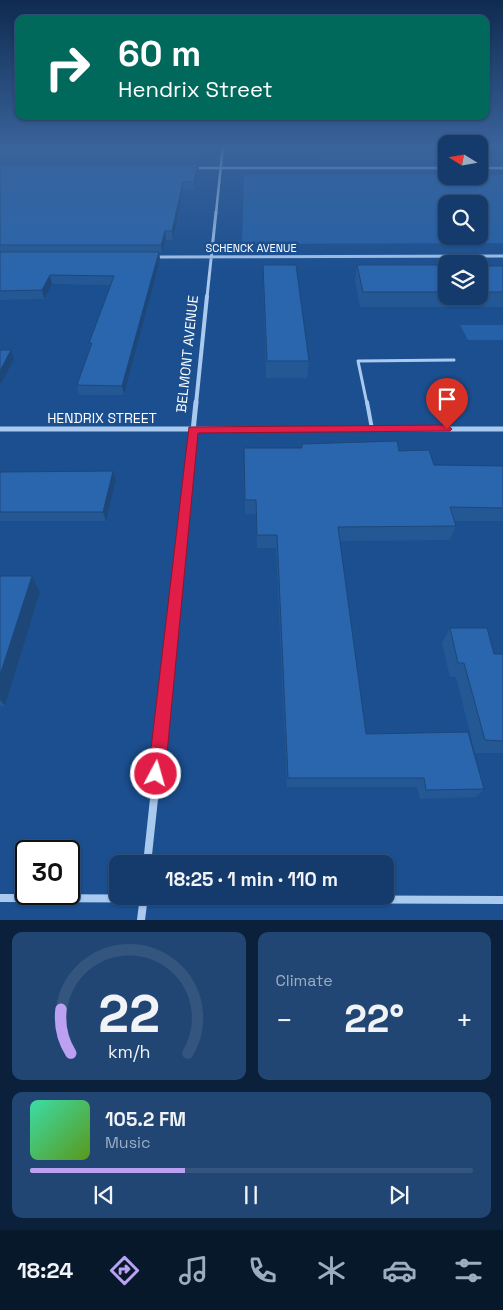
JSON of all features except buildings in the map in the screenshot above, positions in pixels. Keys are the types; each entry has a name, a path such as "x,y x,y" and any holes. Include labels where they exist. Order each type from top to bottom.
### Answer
{"street":[{"name":"BELMONT AVENUE","path":"148,855 219,189"},
{"name":"SCHENCK AVENUE","path":"147,257 503,256"},
{"name":"HENDRIX STREET","path":"0,429 503,429"},
{"path":"0,898 109,897"},
{"path":"394,899 503,900"},
{"path":"141,920 143,905"}],"lane":[{"path":"372,429 358,361 454,360"}],"shaded area":[{"path":"244,189 503,189 503,243 488,243 488,195 438,195 438,243 242,244"},
{"path":"460,325 503,325 503,340 468,340"}],"route":[{"path":"156,774 193,429 447,429"}]}
